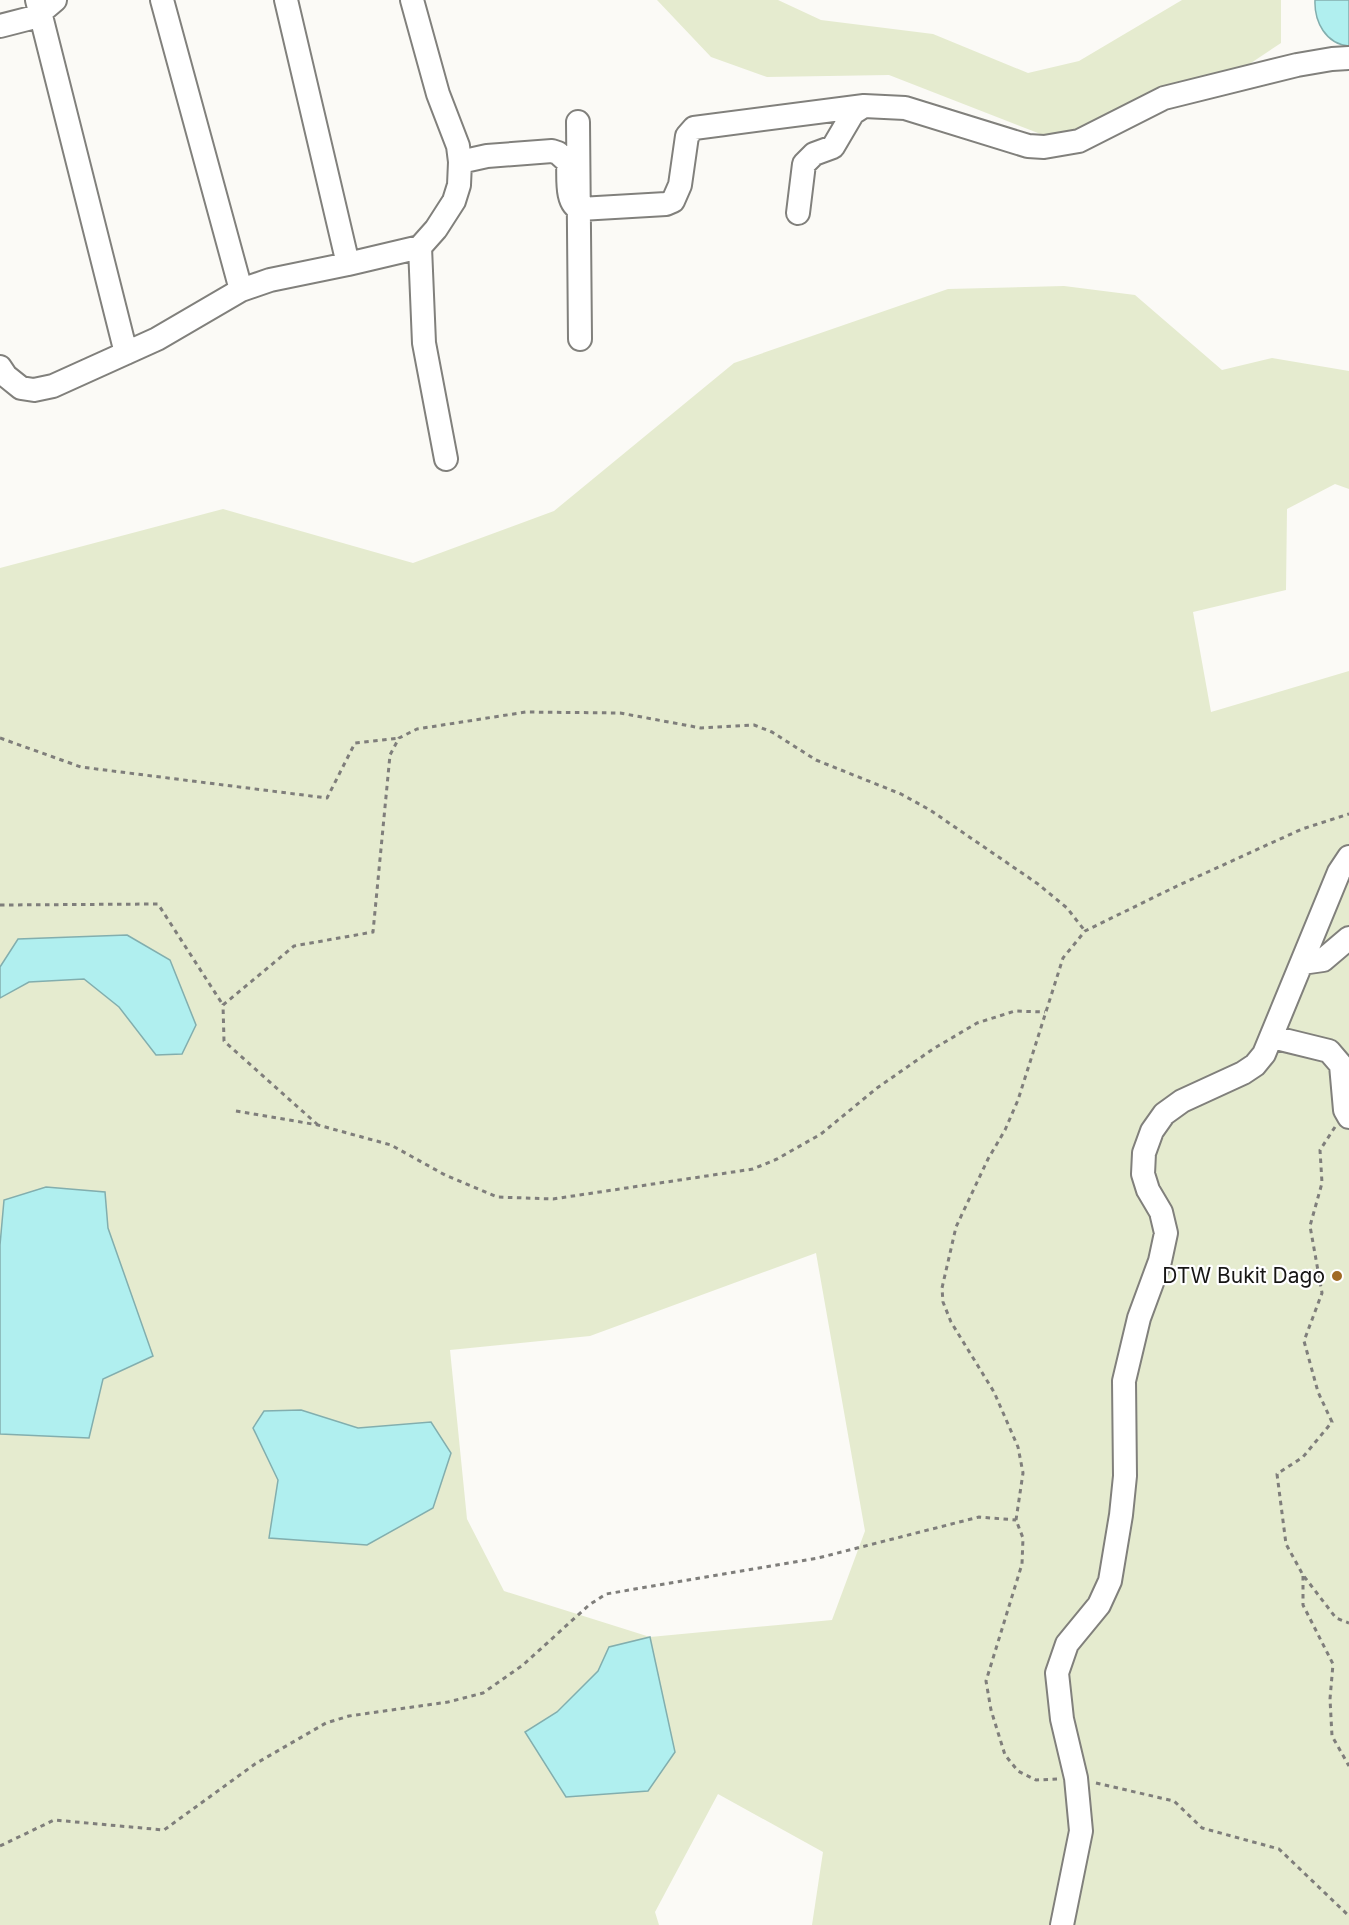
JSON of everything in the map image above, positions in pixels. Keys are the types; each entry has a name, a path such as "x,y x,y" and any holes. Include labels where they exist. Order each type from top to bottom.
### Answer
{"street":[{"path":"162,0 241,290"},
{"path":"286,0 348,264"},
{"path":"0,367 6,376 21,388 34,390 53,386 157,339 241,290 270,280 420,246 436,229 454,201 459,185 460,162 458,146 438,94 412,0"},
{"path":"44,4 126,353"},
{"path":"0,26 35,17 44,4"},
{"path":"460,162 487,156 552,151 568,162 570,202 574,207 580,209 666,204 673,201 680,185 687,136 694,128 864,106 905,108 1028,146 1044,147 1079,141 1164,98 1297,65 1349,58"},
{"path":"798,213 804,164 814,154 833,147 853,113 864,106"},
{"path":"578,122 580,339"},
{"path":"420,246 424,343 446,459"},
{"path":"1062,1925 1081,1831 1076,1778 1062,1719 1058,1673 1067,1644 1100,1605 1110,1581 1121,1515 1125,1476 1124,1381 1139,1318 1160,1261 1166,1233 1161,1212 1148,1190 1143,1174 1144,1153 1152,1131 1164,1114 1182,1101 1243,1073 1255,1065 1264,1054 1339,872 1349,857"},
{"path":"1302,963 1323,960 1349,938"},
{"path":"1272,1037 1339,1053 1347,1113"}],"path":[{"path":"0,738 81,766 327,798 355,743 399,738 417,729 526,712 620,713 700,728 754,725 772,732 816,760 901,794 930,810 1038,884 1067,908 1085,931"},
{"path":"223,1005 294,946 373,932 390,755 399,738"},
{"path":"1349,814 1302,829 1085,931 1063,958 1014,1110 956,1227 942,1288 951,1322 994,1392 1017,1447 1023,1473 1016,1520 1023,1538 1022,1564 986,1681 991,1710 1005,1755 1018,1771 1036,1780 1076,1778 1174,1801 1202,1828 1278,1849 1349,1916"},
{"path":"0,905 158,904 223,1005 224,1041 318,1125"},
{"path":"236,1111 318,1125 391,1145 445,1175 498,1197 553,1199 753,1169 777,1160 821,1134 877,1088 977,1023 1015,1011 1046,1012"},
{"path":"1347,1113 1320,1150 1322,1184 1310,1226 1322,1293 1304,1341 1318,1392 1332,1422 1303,1457 1277,1473 1286,1544 1303,1575 1336,1618 1349,1623"},
{"path":"0,1846 54,1820 164,1830 255,1764 326,1723 349,1716 448,1702 483,1693 523,1665 589,1605 606,1594 818,1558 980,1517 1016,1520"},
{"path":"1303,1575 1303,1605 1333,1664 1330,1699 1332,1736 1349,1766"}],"green space":[{"path":"657,0 778,0 821,20 933,34 1028,73 1079,61 1182,0 1281,0 1281,43 1242,69 1056,140 889,75 767,77 711,57"},
{"path":"1064,286 1135,295 1222,370 1272,358 1349,371 1349,489 1335,484 1287,509 1286,590 1193,612 1211,712 1349,671 1349,1925 812,1925 823,1852 718,1794 655,1912 659,1925 0,1925 0,568 223,509 413,563 554,511 734,363 948,289","holes":["816,1253 865,1531 832,1620 650,1637 504,1591 467,1519 450,1350 590,1336"]}],"water":[{"path":"1315,0 1349,0 1349,46 1334,41 1323,31 1319,24"},
{"path":"127,935 170,960 196,1025 182,1054 156,1055 119,1007 84,979 29,982 0,998 0,967 18,939"},
{"path":"46,1187 105,1192 108,1228 153,1356 103,1379 89,1438 0,1434 0,1245 4,1200"},
{"path":"301,1410 358,1428 431,1422 451,1453 433,1508 367,1545 269,1538 278,1480 253,1428 264,1411"},
{"path":"650,1637 675,1752 648,1791 566,1797 525,1732 557,1712 598,1671 609,1647"}],"place":[{"name":"DTW Bukit Dago","path":"1337,1276"}]}
